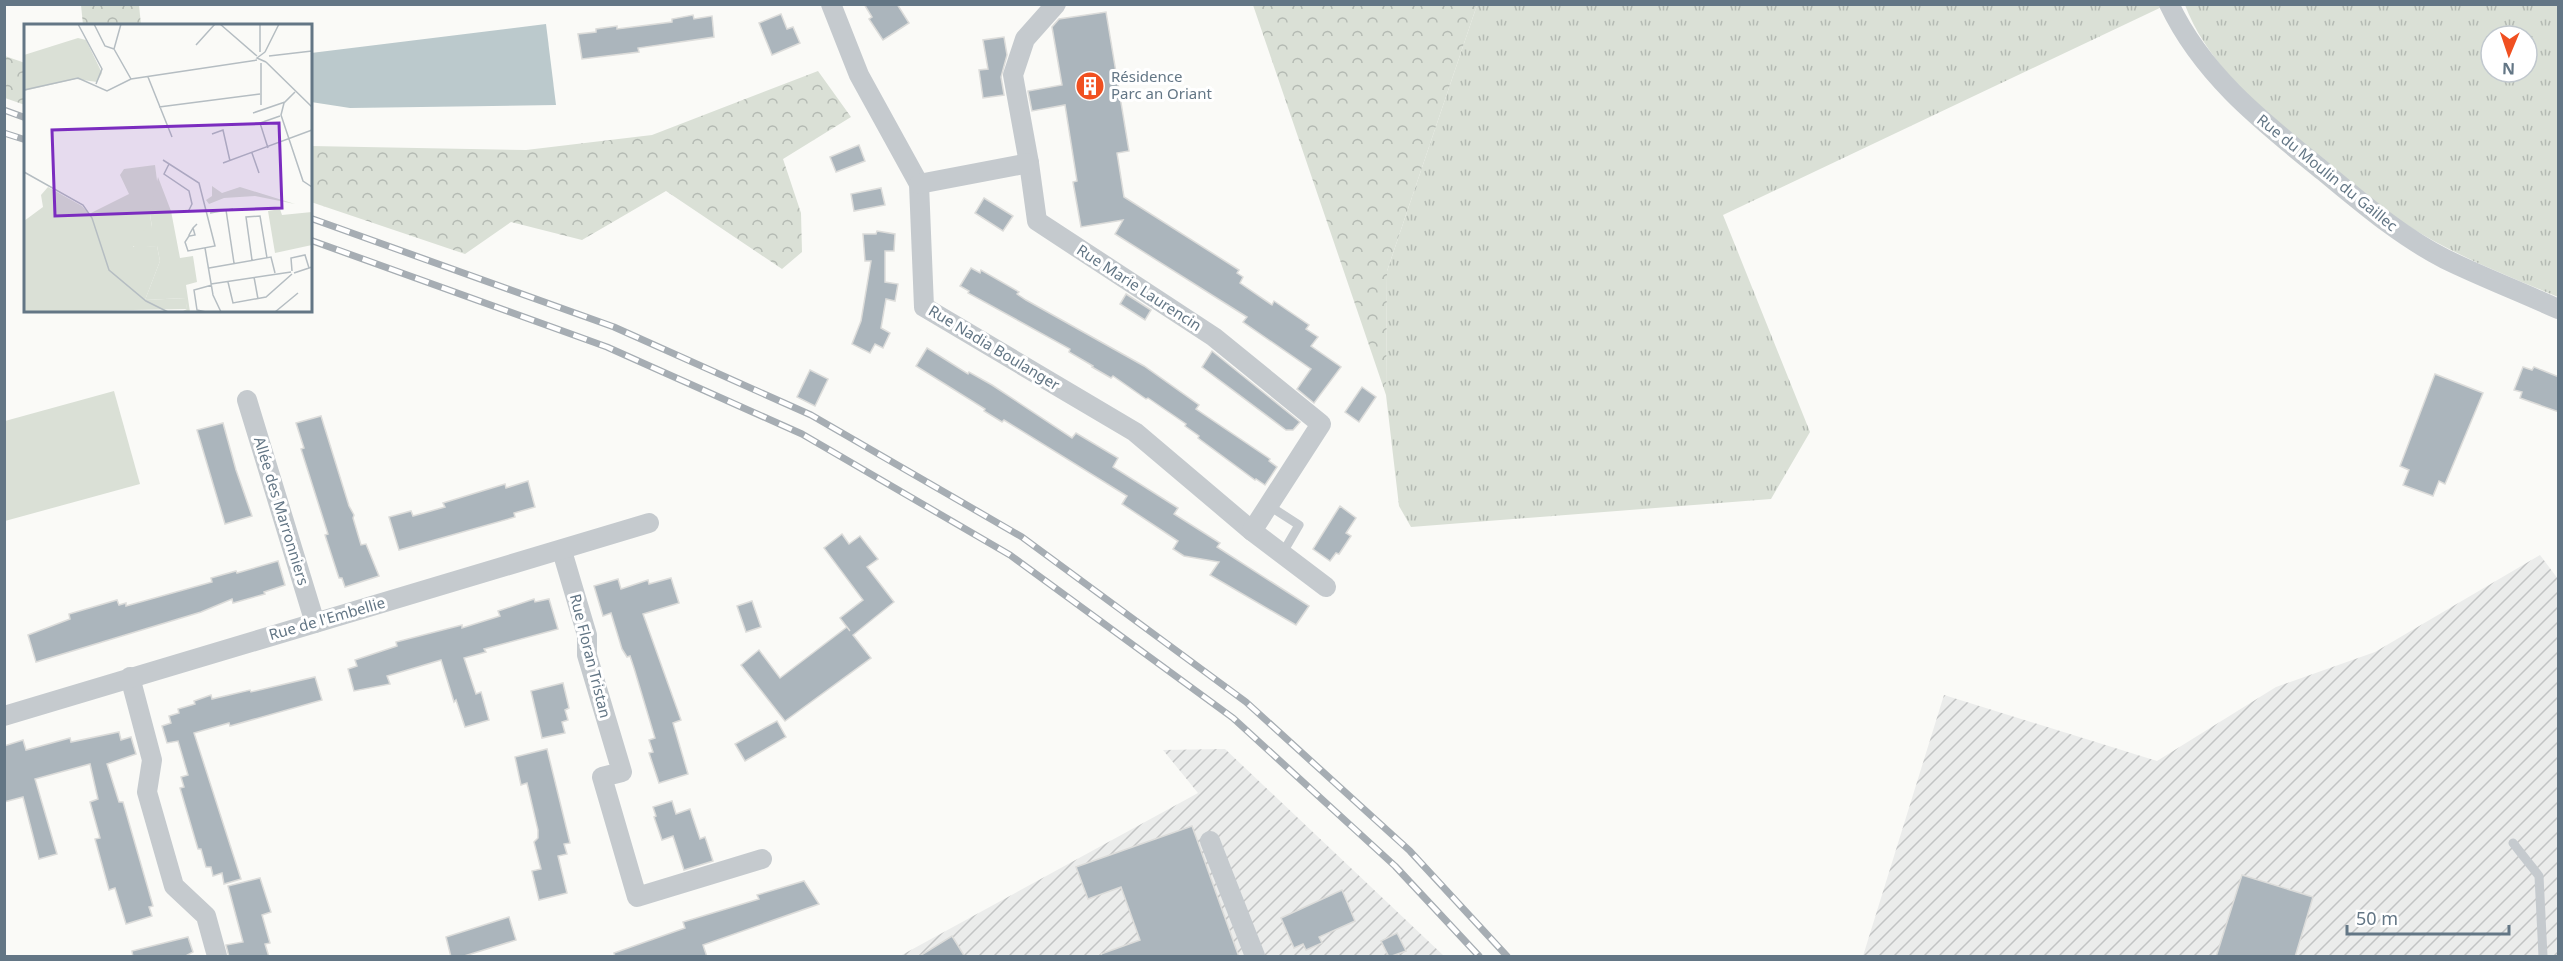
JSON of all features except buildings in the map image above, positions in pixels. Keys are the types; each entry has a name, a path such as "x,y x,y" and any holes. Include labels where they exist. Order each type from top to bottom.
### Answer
{"street":[{"name":"Rue Nadia Boulanger","path":"831,4 859,75 919,184 924,307 1135,432 1252,531"},
{"name":"Rue Marie Laurencin","path":"1056,4 1024,39 1012,75 1029,163 1037,222 1214,337 1321,424 1252,531"},
{"name":"Rue du Moulin du Gaillec","path":"2169,4 2204,61 2246,108 2369,209 2406,236 2445,259 2559,309"},
{"path":"919,184 1029,163"},
{"name":"Allée des Marronniers","path":"247,400 315,623"},
{"name":"Rue de l'Embellie","path":"4,716 649,523"},
{"path":"1252,531 1326,587"},
{"name":"Rue Floran Tristan","path":"562,550 587,635 587,655 622,772 602,777 637,897 762,859"},
{"path":"130,677 152,760 147,792 174,886 206,916 217,957"},
{"path":"1210,841 1255,957"}],"lane":[{"path":"1268,505 1299,525 1282,554"},
{"path":"2513,843 2540,876 2543,957"}],"shaded area":[{"path":"546,24 556,105 350,108 312,102 312,53"},
{"path":"2540,555 2558,579 2558,956 1863,956 1944,695 2157,761 2276,687 2375,652"},
{"path":"1225,749 1444,956 900,956 1198,793 1163,750"}],"green space":[{"path":"81,5 139,5 141,24 83,24"},
{"path":"1253,5 1477,5 1387,271 1386,395"},
{"path":"1477,5 2166,5 1723,215 1810,432 1771,499 1411,527 1399,506 1386,395 1387,271"},
{"path":"2185,5 2558,5 2558,297 2446,247 2385,210 2258,105 2208,49"},
{"path":"5,56 24,63 24,105 5,98"},
{"path":"818,71 851,117 783,159 801,213 802,252 782,269 666,191 582,240 511,222 465,254 312,202 312,146 526,150 652,135"},
{"path":"114,391 140,484 5,521 5,421"}],"railway":[{"path":"4,110 24,117"},
{"path":"4,133 24,139"},
{"path":"312,219 614,327 811,415 1022,537 1246,702 1410,851 1507,956"},
{"path":"312,241 607,347 802,434 1010,555 1233,718 1395,866 1479,956"}],"place":[{"name":"Résidence Parc an Oriant","path":"1090,86"}]}
